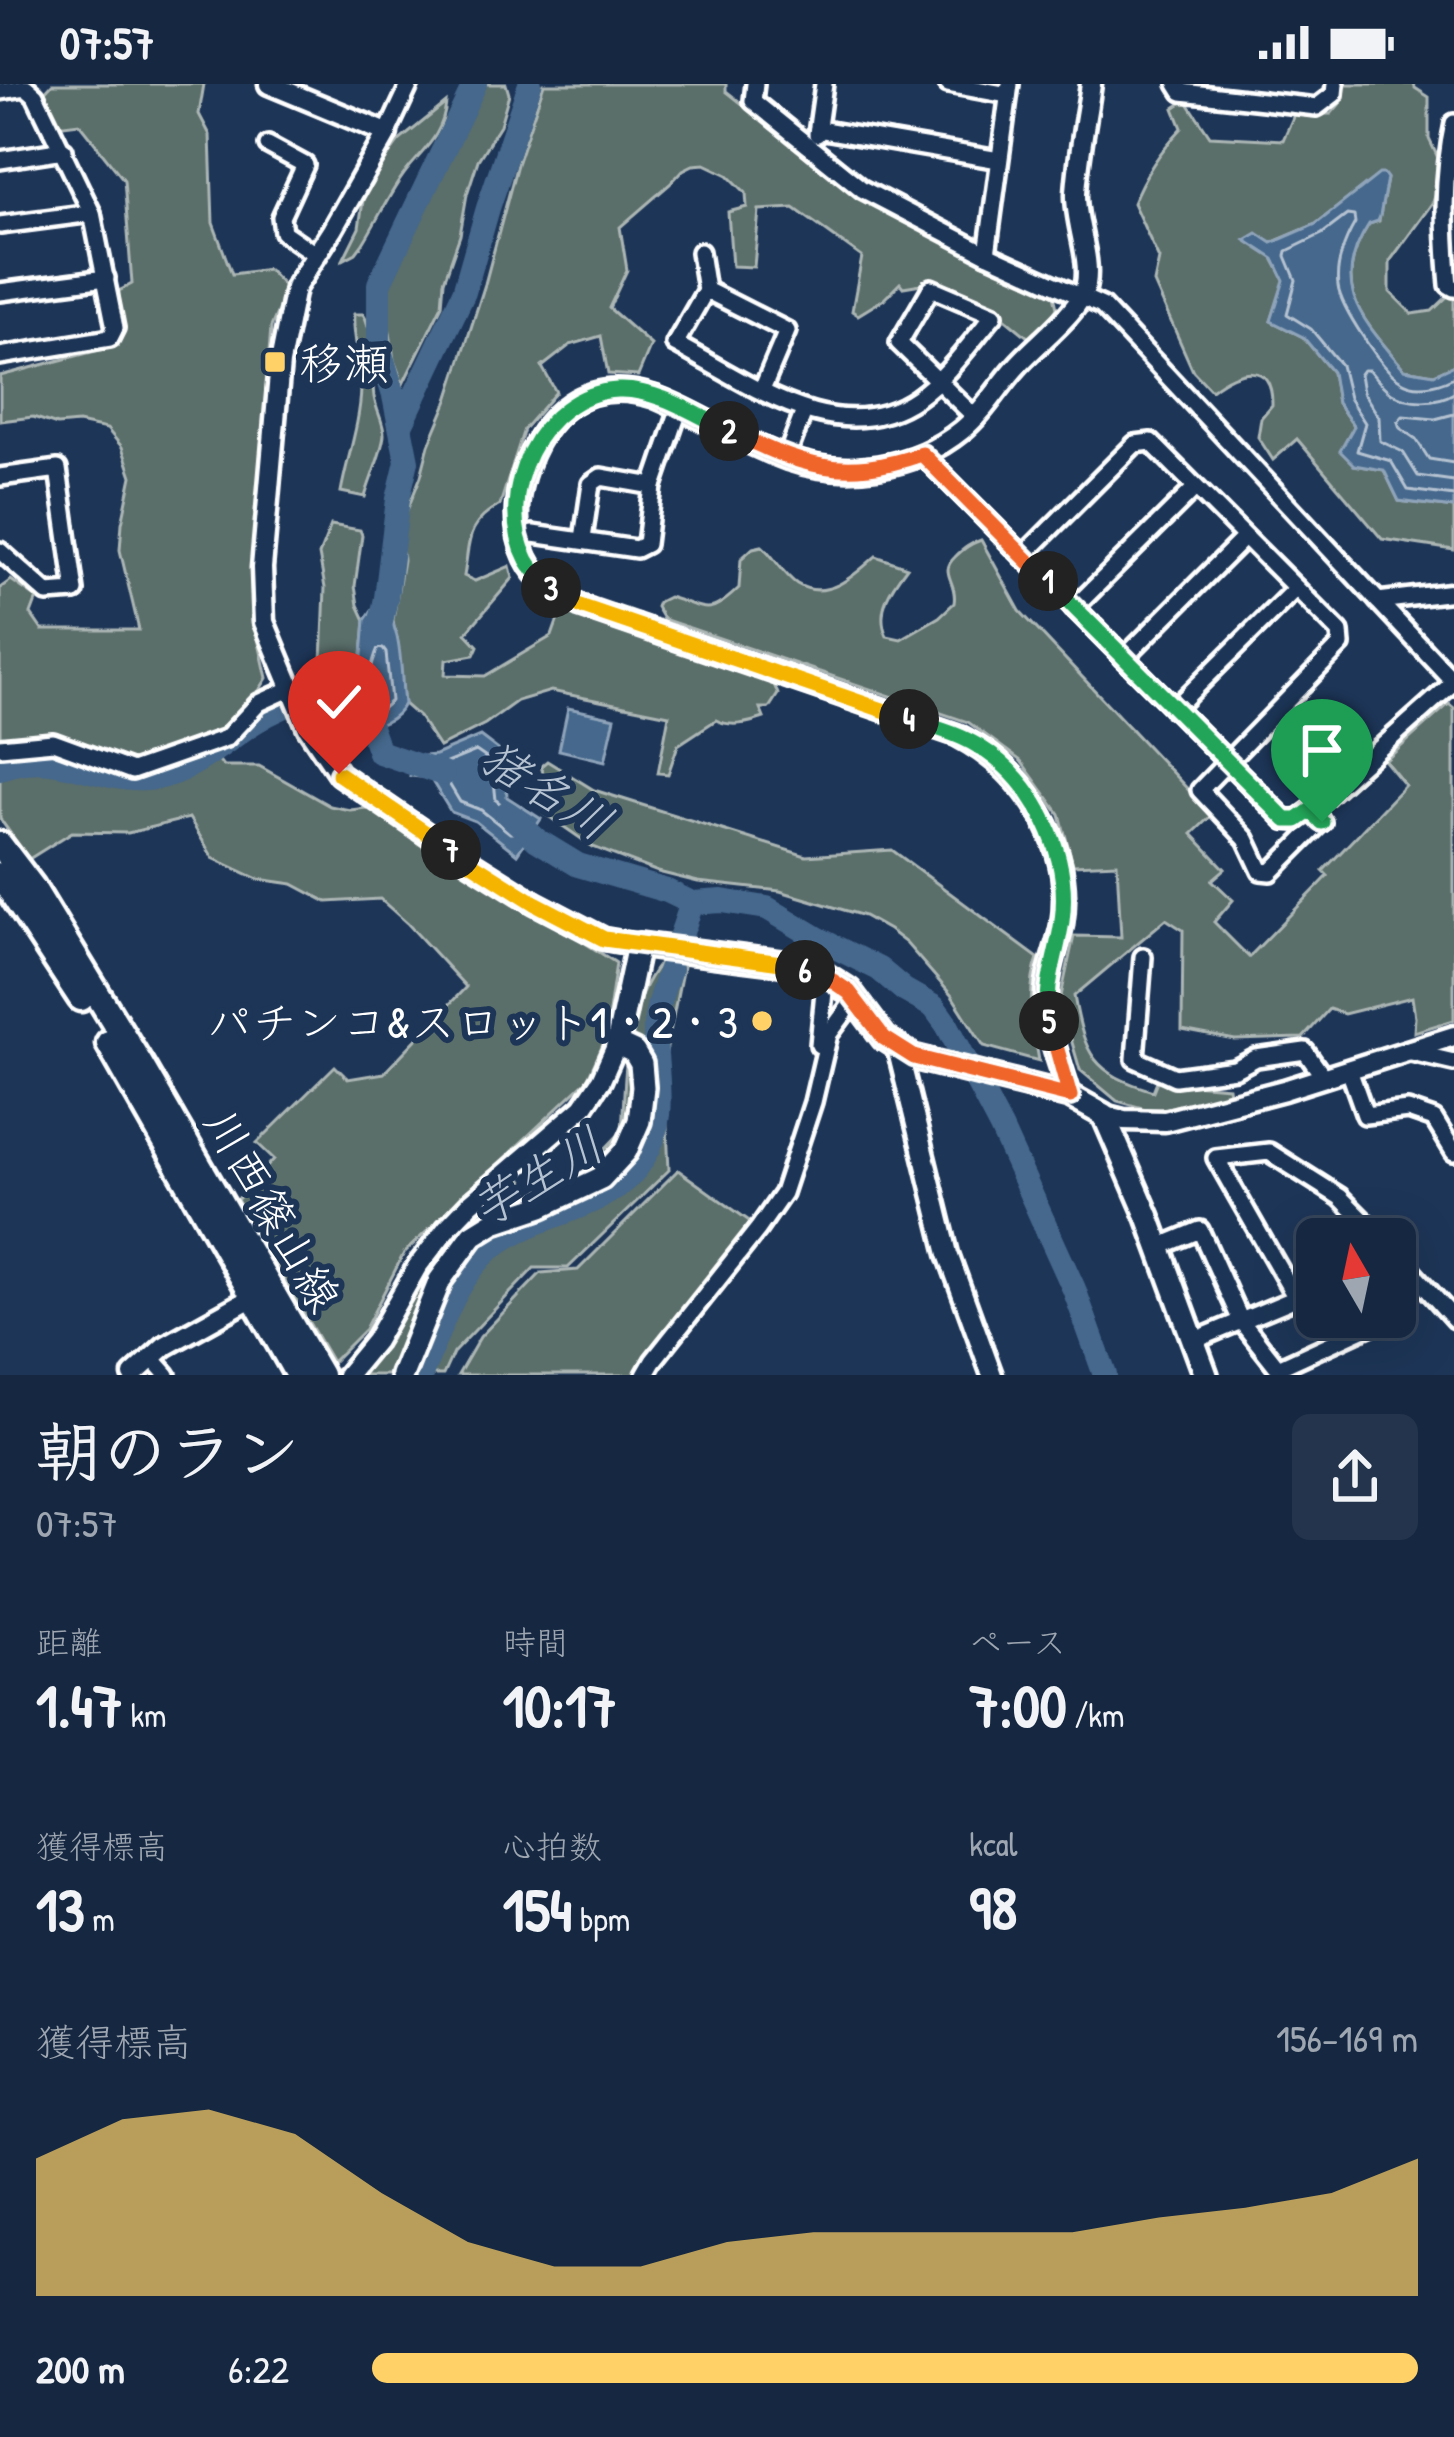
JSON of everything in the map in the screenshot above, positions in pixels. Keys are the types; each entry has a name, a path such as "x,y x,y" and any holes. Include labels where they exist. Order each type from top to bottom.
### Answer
{"main road":[{"name":"川西篠山線","path":"0,844 16,885 140,1064 261,1293 320,1375"},
{"path":"402,1375 440,1280 473,1235 601,1178 626,1151 639,1121 643,1087 641,1064 634,1052 617,1044 638,945 781,963 830,979 849,992 884,1038 905,1052 1070,1096 1105,1114 1205,1375"},
{"name":"川西篠山線","path":"277,1319 298,1375"}],"street":[{"path":"271,84 387,134"},
{"path":"410,84 387,134 295,288 280,363 262,568 264,622 308,728 339,774 535,903 604,939 638,945"},
{"path":"755,84 753,101 862,189 1102,306 1454,682 1311,810 1297,820 1286,820 922,454"},
{"path":"814,152 824,84"},
{"path":"948,84 1009,90 988,254"},
{"path":"1070,1096 1046,999 1062,922 1059,864 1037,806 1020,783 979,747 957,736 580,606 557,594 527,559 517,516 533,445 553,418 584,398 620,390 638,391 680,407 786,458 815,466 870,469 922,454 962,430 1082,296 1087,282 1076,195 1091,84"},
{"path":"1177,84 1182,92 1317,107 1334,94 1335,84"},
{"path":"0,356 110,338 116,328 92,213 64,150 35,95 26,87 4,88"},
{"path":"1452,286 1449,216 1454,123"},
{"path":"818,128 1000,160"},
{"path":"268,145 305,165 280,217 283,232 315,254"},
{"path":"0,160 64,150"},
{"path":"0,225 92,213"},
{"path":"700,252 706,290 675,344 804,411 834,418 858,419 902,408 937,382 994,315 932,288 899,343 937,382 975,417"},
{"path":"0,292 106,278"},
{"path":"706,290 787,331 762,390"},
{"path":"520,538 532,534 637,549 646,544 653,485 680,407"},
{"path":"786,458 804,411"},
{"path":"1023,556 1135,444 1151,442 1340,632 1341,645 1200,790 1246,839 1262,871 1271,872 1322,822 1311,810"},
{"path":"0,477 58,469 75,591 47,593 0,551"},
{"path":"583,539 591,484 601,477 653,485"},
{"path":"1074,608 1195,488"},
{"path":"1124,658 1244,538"},
{"path":"1174,709 1296,588"},
{"path":"1378,602 1454,592"},
{"path":"0,747 53,742 132,771 226,738 260,703 296,698"},
{"path":"1143,957 1135,1059 1174,1077 1235,1069 1256,1058 1305,1051 1324,1078"},
{"path":"813,1102 824,991 830,979"},
{"path":"645,1375 783,1193 829,1034 855,999"},
{"path":"1105,1114 1124,1120 1166,1120 1324,1078 1454,1036"},
{"path":"347,1375 375,1341 417,1267 447,1228 583,1107 617,1044"},
{"path":"905,1052 948,1254 992,1375"},
{"path":"1407,1052 1454,1062"},
{"path":"1349,1070 1364,1115 1408,1110 1434,1118 1452,1143"},
{"path":"1193,1341 1296,1298 1216,1158 1269,1152 1340,1197 1361,1218"},
{"path":"1159,1247 1200,1230 1241,1321 1277,1368 1343,1338"},
{"path":"1416,1276 1454,1319"},
{"path":"134,1375 165,1346 261,1293"},
{"path":"151,1357 167,1375"}],"green space":[{"path":"52,84 204,84 199,114 210,135 213,223 232,274 268,269 287,289 271,327 256,517 252,612 267,678 217,758 223,766 259,766 330,806 375,807 616,963 605,1040 587,1080 404,1253 365,1329 332,1362 237,1200 274,1159 257,1143 335,1066 348,1079 384,1073 466,987 380,899 327,902 293,884 258,879 213,858 189,818 128,833 72,832 29,859 0,819 0,588 11,580 37,598 31,614 42,630 139,630 120,550 132,476 122,447 107,429 78,423 57,425 33,417 0,421 0,376 118,345 119,291 132,284 124,180 79,123 56,126 40,97"},
{"path":"482,84 506,84 509,94 500,125 478,160 467,194 442,305 403,384 394,360 384,291"},
{"path":"544,84 726,84 726,91 868,203 1053,291 1057,308 1047,324 1029,338 1001,315 927,283 903,287 900,283 858,315 852,311 862,257 794,208 759,210 754,267 732,266 728,212 747,207 746,193 728,175 705,164 683,170 620,227 627,270 609,308 651,345 638,376 608,374 601,336 570,345 542,367 556,392 524,429 500,505 475,527 464,576 475,581 510,566 513,578 466,633 478,646 474,655 446,660 445,675 485,676 552,636 562,608 772,680 778,694 769,708 760,708 764,718 734,724 716,720 678,745 668,774 658,773 669,715 551,691 517,701 439,747 404,704 393,620 404,518 448,400"},
{"path":"1346,84 1414,84 1429,97 1429,139 1441,164 1441,178 1433,202 1390,261 1390,292 1412,314 1432,311 1450,294 1454,297 1454,365 1434,374 1404,369 1375,335 1356,302 1351,266 1369,224 1379,221 1387,179 1379,175 1316,224 1271,243 1285,280 1271,321 1303,337 1332,372 1337,403 1354,426 1354,465 1384,470 1399,501 1454,508 1454,550 1382,539 1297,439 1273,460 1258,437 1261,418 1272,405 1266,380 1251,372 1211,390 1193,371 1154,283 1159,259 1133,203 1154,163 1182,128 1174,108 1186,100 1210,136 1283,140 1294,115 1331,114 1343,100"},
{"path":"446,103 436,135 397,185 362,245 343,260 359,228 365,187 399,141"},
{"path":"354,314 363,314 367,321 374,397 384,434 365,497 341,492 360,402"},
{"path":"331,525 360,530 362,535 355,586 365,620 361,667 349,701 315,705 303,689 315,680 322,662 325,588 319,555"},
{"path":"981,540 1020,611 1212,815 1192,834 1225,869 1212,880 1233,900 1214,922 1249,957 1328,876 1323,871 1405,785 1385,761 1449,704 1454,708 1454,1020 1414,1032 1412,997 1344,1014 1329,1009 1303,1038 1235,1040 1182,1030 1183,930 1166,919 1074,996 1088,1048 1117,1077 1153,1091 1157,1081 1228,1087 1229,1094 1153,1111 1117,1101 1080,1070 1060,1001 1074,936 1121,937 1117,863 1073,865 1060,815 1021,761 968,722 663,619 656,607 668,597 706,608 720,604 739,588 741,559 753,548 762,546 797,584 819,590 840,584 876,556 907,567 890,591 883,617 887,636 901,639 954,603 950,563"},
{"path":"547,761 594,790 806,856 892,850 1038,958 1031,996 1039,1061 984,1046 952,996 906,943 864,916 780,891 698,882 658,872 593,847 544,813 549,793 541,766"},
{"path":"660,963 683,966 664,1063 669,1170 568,1268 534,1268 453,1353 443,1375 361,1375 391,1339 403,1307 463,1225 519,1176 532,1194 582,1173 622,1131 632,1022"},
{"path":"678,1170 755,1225 639,1375 458,1375 480,1337 541,1273 578,1270"}],"water":[{"path":"1379,174 1387,178 1380,216 1369,224 1357,246 1351,285 1364,318 1404,369 1434,374 1454,365 1454,508 1399,501 1384,470 1354,465 1340,451 1354,426 1337,403 1332,372 1303,337 1271,321 1284,280 1274,259 1245,240 1257,233 1272,243 1316,224"},
{"path":"378,601 397,635 404,704 386,722 360,729 349,701 361,667 365,620"},
{"path":"568,708 615,718 605,761 559,750"},
{"path":"480,736 505,755 507,797 541,819 517,854 475,821 451,812 430,778 410,776 414,757 435,755"}],"waterway":[{"name":"猪名川","path":"378,636 407,461 379,347 379,284 475,84"},
{"path":"401,425 464,292 530,84"},
{"path":"0,768 44,761 123,778 165,776 211,753 280,708 325,695 369,697"},
{"name":"猪名川","path":"369,700 369,724 379,752 443,774"},
{"name":"猪名川","path":"507,813 537,840 578,865 692,903 722,901 767,908 879,969 934,1007 1001,1128 1074,1289 1105,1375"},
{"name":"芋生川","path":"681,935 692,903"},
{"name":"芋生川","path":"421,1375 461,1284 486,1253 519,1231 614,1189 643,1159 656,1128 655,1024 670,969"}],"place":[{"name":"移瀬","path":"275,362"},
{"name":"パチンコ&スロット1・2・3","path":"762,1021"}],"route":[{"path":"339,774 535,903 604,939 781,963 824,975 849,992 884,1038 914,1057 1070,1096 1046,999 1062,922 1059,864 1037,806 999,762 957,736 580,606 557,594 527,559 517,516 533,445 566,408 602,392 620,390 655,397 786,458 815,466 870,469 922,454 1286,820 1297,820 1311,810 1322,822"}]}
